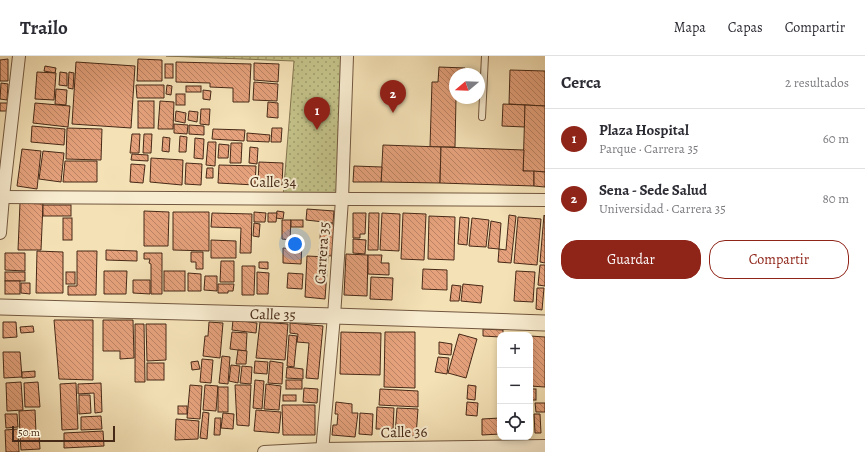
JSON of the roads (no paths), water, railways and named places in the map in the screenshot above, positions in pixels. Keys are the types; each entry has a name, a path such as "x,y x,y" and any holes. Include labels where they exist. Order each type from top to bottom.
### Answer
{"street":[{"path":"0,233 1,197 19,56"},
{"name":"Carrera 35","path":"322,451 334,316 342,199 347,56"},
{"name":"Calle 34","path":"1,197 545,200"},
{"name":"Calle 35","path":"0,307 545,323"},
{"name":"Calle 36","path":"264,452 545,446"}],"lane":[{"path":"482,117 485,56"}],"place":[{"name":"Sena - Sede Salud","path":"393,113"},
{"name":"Plaza Hospital","path":"317,130"}]}
